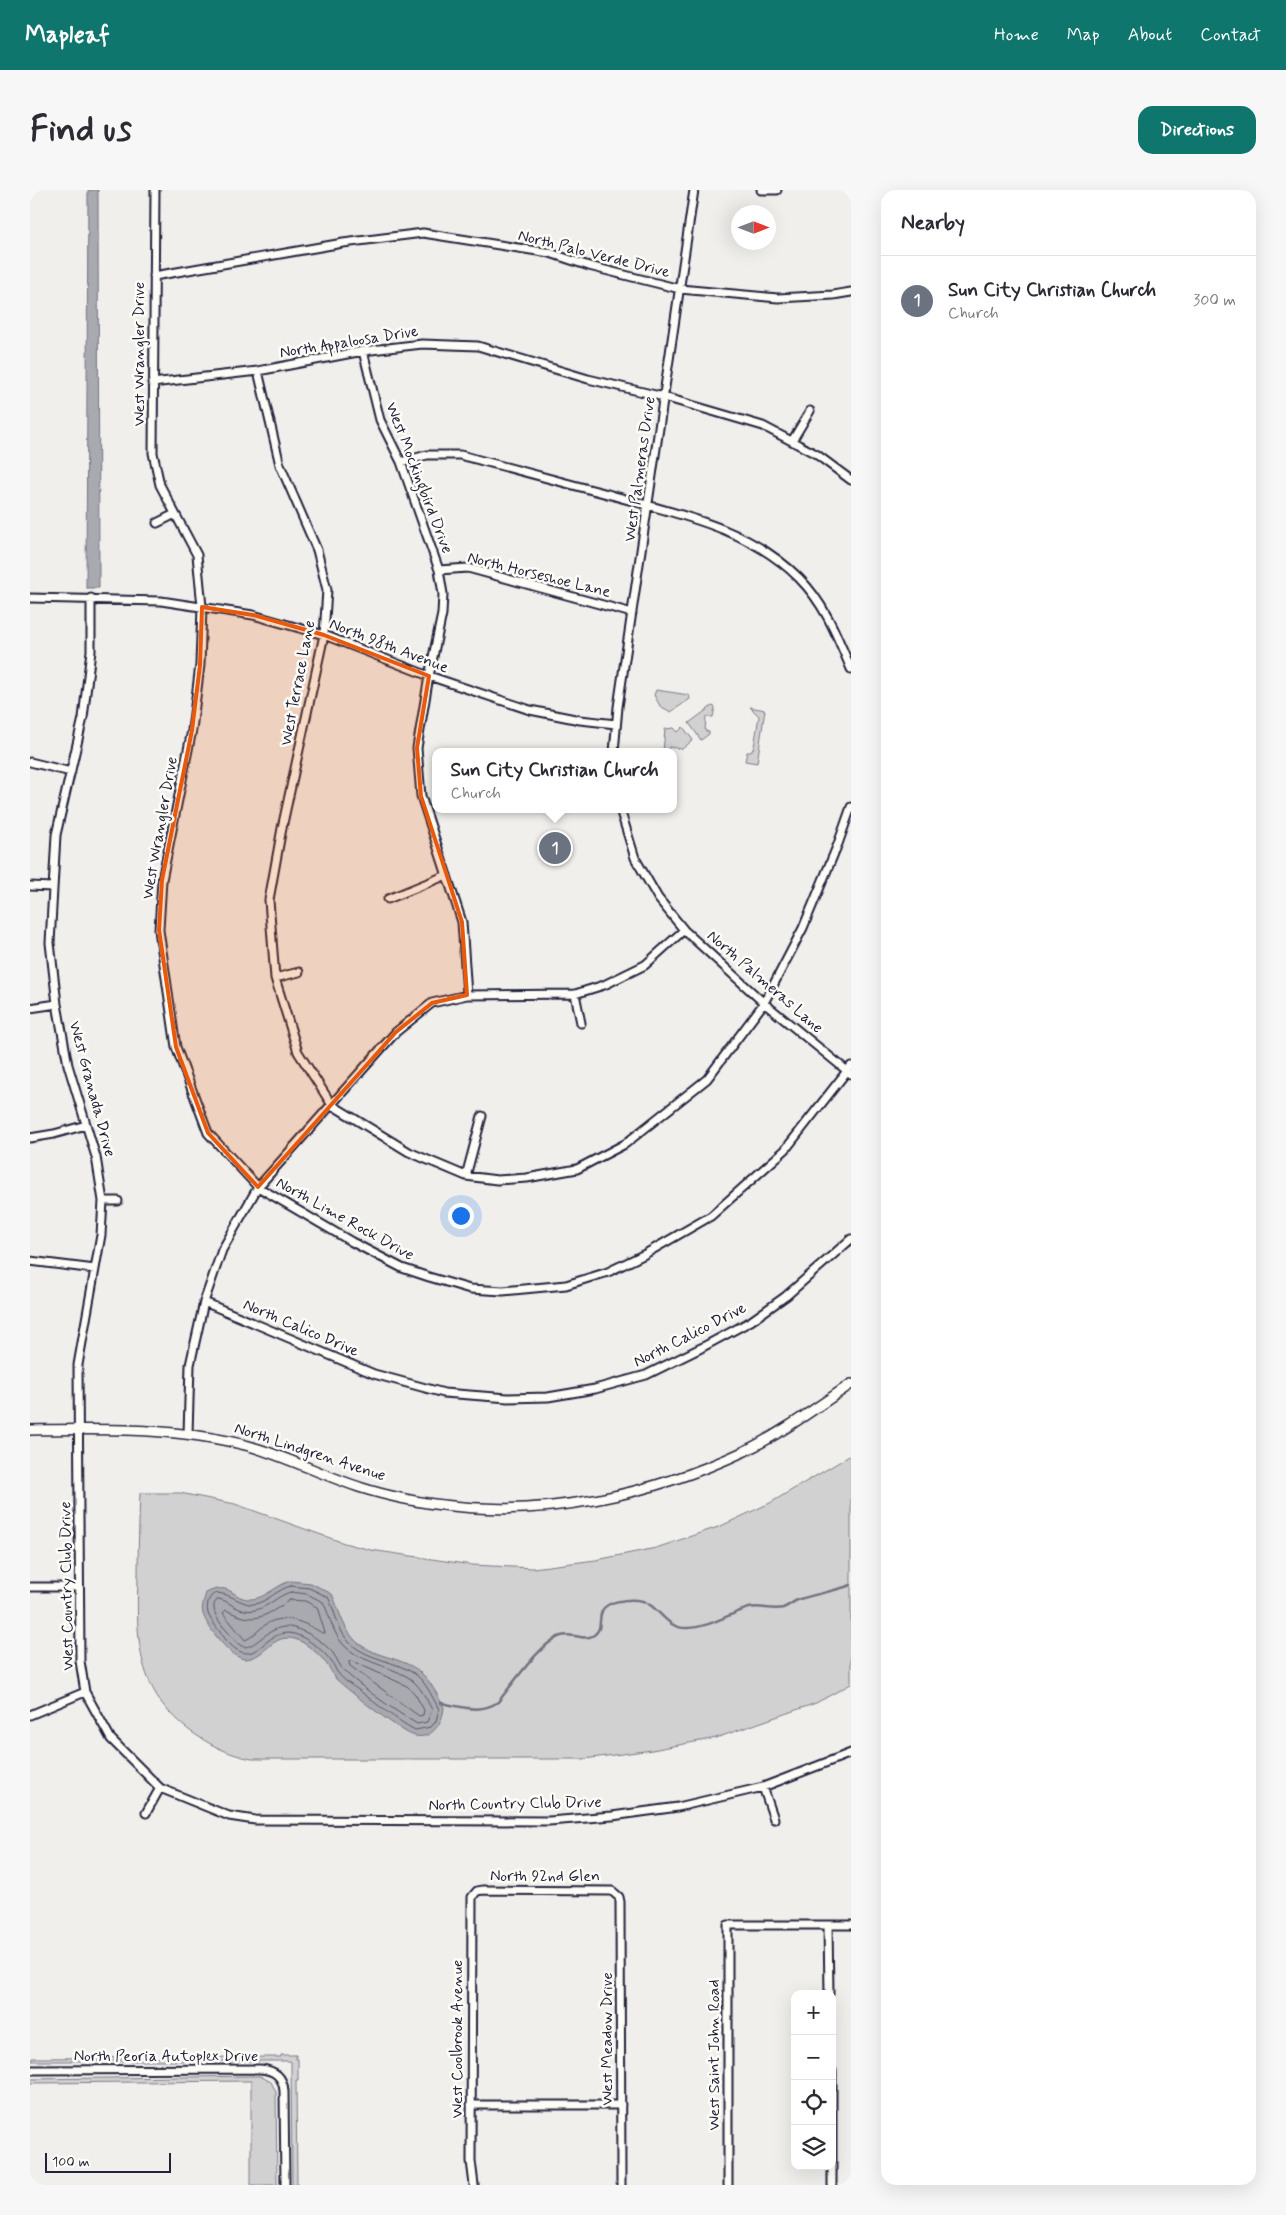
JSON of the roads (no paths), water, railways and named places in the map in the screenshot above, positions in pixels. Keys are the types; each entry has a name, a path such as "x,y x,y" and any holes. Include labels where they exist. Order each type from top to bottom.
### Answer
{"street":[{"name":"West Wrangler Drive","path":"155,190 152,383 153,453 160,485 197,555 202,607 200,665 192,730 162,880 159,930 176,1047 208,1133 258,1186"},
{"name":"West Palmeras Drive","path":"614,748 616,724 694,190"},
{"path":"761,190 777,190"},
{"name":"North Palo Verde Drive","path":"154,276 335,244 423,233 550,254 680,289 778,298 833,295 851,292"},
{"name":"North Appaloosa Drive","path":"152,383 258,371 363,351 422,344 478,346 588,379 664,397 763,426 816,454 851,480"},
{"name":"West Mockingbird Drive","path":"363,351 380,420 401,462 439,570 444,594 442,614 428,676 417,748 420,796 462,922 467,995"},
{"name":"West Terrace Lane","path":"258,371 280,465 317,550 327,590 324,635 268,900 275,978 298,1052 332,1105"},
{"path":"792,441 810,411"},
{"path":"401,462 427,456 460,455 691,517 731,532 765,550 799,578 824,609 851,669"},
{"path":"157,523 175,514"},
{"name":"North Horseshoe Lane","path":"439,570 468,568 632,613"},
{"name":"North 98th Avenue","path":"30,598 161,601 253,615 324,635 428,676 530,710 616,724"},
{"name":"West Granada Drive","path":"78,1429 78,1365 101,1235 103,1201 98,1165 68,1065 57,1004 50,943 56,835 83,718 91,651 91,598"},
{"path":"30,762 71,772"},
{"path":"332,1105 409,1152 466,1176 497,1180 527,1178 577,1169 625,1144 707,1079 764,1003 804,928 851,807"},
{"path":"188,1434 190,1365 204,1302 222,1250 258,1186 396,1032 432,1003 467,995 575,994 604,985 645,965 684,930 658,898 635,858 621,813"},
{"path":"388,899 447,875"},
{"path":"30,886 52,887"},
{"name":"North Palmeras Lane","path":"684,930 764,1003 850,1070"},
{"path":"275,978 299,972"},
{"path":"575,994 581,1023"},
{"path":"30,1008 57,1004"},
{"name":"North Lime Rock Drive","path":"258,1186 352,1242 402,1268 429,1277 470,1289 503,1291 566,1285 608,1272 645,1254 711,1216 785,1150 850,1070"},
{"path":"466,1176 482,1116"},
{"path":"30,1138 86,1125"},
{"path":"103,1201 118,1201"},
{"name":"North Calico Drive","path":"204,1302 374,1374 435,1391 508,1398 548,1397 595,1390 646,1375 702,1348 750,1321 786,1296 851,1239"},
{"path":"30,1261 95,1270"},
{"name":"North Lindgren Avenue","path":"30,1430 141,1430 188,1434 231,1442 276,1454 362,1488 442,1505 520,1509 558,1506 620,1496 682,1475 746,1450 801,1418 851,1384"},
{"name":"West Country Club Drive","path":"78,1429 78,1586 80,1661 85,1692 111,1739 160,1788 203,1807"},
{"path":"30,1587 78,1586"},
{"path":"30,1715 85,1692"},
{"name":"North Country Club Drive","path":"203,1807 229,1816 255,1820 549,1821 612,1816 678,1807 763,1787 851,1753"},
{"path":"763,1787 774,1819"},
{"path":"146,1813 160,1788"},
{"name":"North 92nd Glen","path":"474,1893 483,1890 608,1890 616,1893"},
{"name":"West Coolbrook Avenue","path":"474,1893 470,1904 471,2161 474,2185"},
{"name":"West Meadow Drive","path":"616,1893 620,1902 621,2185"},
{"name":"West Saint John Road","path":"728,2185 728,1925 828,1925"},
{"path":"829,1990 828,1925 851,1925"},
{"name":"North Peoria Autoplex Drive","path":"30,2070 260,2069 273,2071 281,2079 284,2091 285,2185"},
{"path":"832,2080 832,2185"},
{"path":"471,2106 621,2105"}],"water":[{"path":"88,190 98,190 99,588 86,588"},
{"path":"291,1581 311,1583 332,1594 346,1629 354,1639 369,1650 413,1667 424,1676 434,1688 444,1707 441,1719 435,1730 425,1736 412,1735 405,1731 336,1679 319,1655 300,1641 283,1638 254,1657 240,1658 227,1649 205,1620 203,1606 206,1593 227,1589 240,1597 251,1599 261,1597"}],"waterway":[{"path":"441,1703 478,1709 498,1702 545,1646 565,1635 586,1638 594,1635 598,1630 604,1608 618,1601 637,1600 645,1602 673,1625 688,1628 712,1623 749,1608 783,1608 800,1599 851,1585"}],"place":[{"name":"Sun City Christian Church","path":"555,848"}]}
